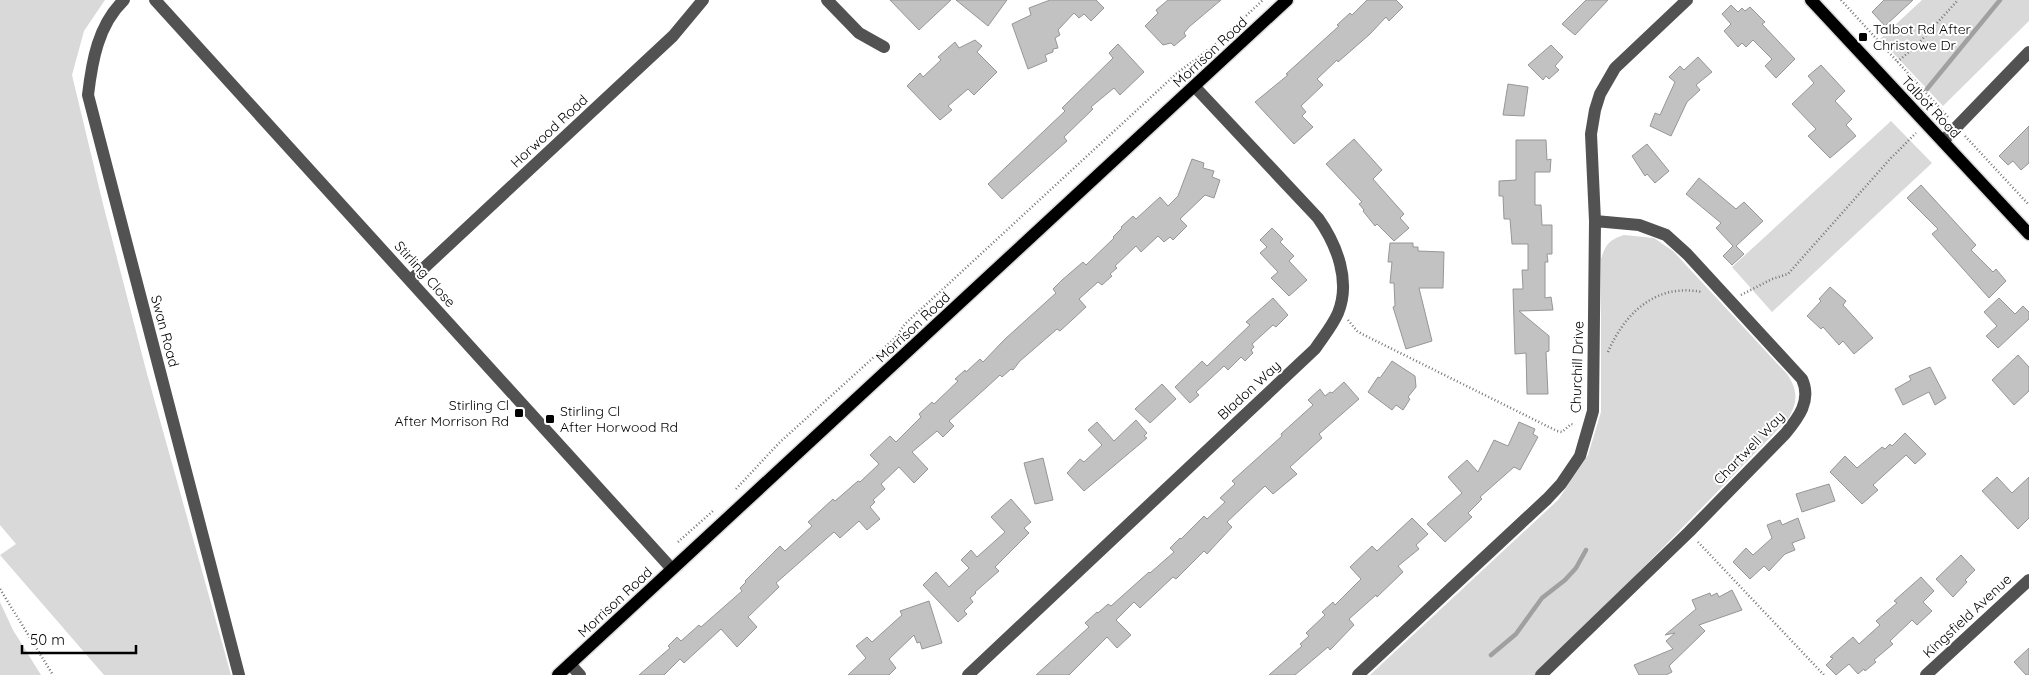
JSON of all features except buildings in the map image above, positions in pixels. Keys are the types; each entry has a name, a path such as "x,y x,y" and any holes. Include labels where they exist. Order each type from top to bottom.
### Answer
{"main road":[{"name":"Morrison Road","path":"563,671 1288,0"},
{"name":"Talbot Road","path":"1811,0 2029,234"}],"street":[{"name":"Swan Road","path":"124,0 101,34 92,64 88,95 239,675"},
{"name":"Stirling Close","path":"155,0 672,569"},
{"name":"Horwood Road","path":"411,280 673,36 702,0"},
{"path":"826,0 859,34 884,47"},
{"name":"Churchill Drive","path":"1358,675 1547,499 1561,484 1580,456 1593,411 1595,221 1591,134 1595,110 1600,94 1615,68 1687,0"},
{"path":"1943,141 2029,52"},
{"name":"Bladon Way","path":"968,675 1315,348 1338,313 1343,281 1330,235 1318,218 1195,87"},
{"name":"Chartwell Way","path":"1541,675 1689,532 1784,434 1797,419 1805,404 1806,387 1802,379 1687,254 1666,236 1639,225 1595,221"},
{"name":"Kingsfield Avenue","path":"1926,675 2029,580"},
{"path":"563,671 580,675"}],"path":[{"path":"731,494 752,474 778,443 894,338 905,324 1176,74 1217,43 1263,0"},
{"path":"1840,0 2029,205"},
{"path":"1897,62 1916,46 1958,0"},
{"path":"1730,300 1772,279 1788,274 1890,159 1914,137 1925,122"},
{"path":"1608,354 1630,316 1646,301 1682,291 1708,294"},
{"path":"1338,313 1345,316 1357,331 1362,334 1557,431 1562,432 1571,424 1589,430"},
{"path":"678,542 718,506"},
{"path":"1689,532 1824,675"},
{"path":"0,589 52,675"}],"shaded area":[{"path":"0,0 105,0 84,31 72,75 146,370 231,675 104,675 0,555 16,544 0,525"},
{"path":"1922,0 2029,0 2029,21 1943,106 1880,39"},
{"path":"1891,121 1932,163 1772,312 1732,267"},
{"path":"1624,235 1654,238 1673,251 1787,374 1795,391 1794,407 1788,419 1539,675 1370,675 1558,500 1588,455 1601,412 1601,259 1609,243"},
{"path":"0,602 13,630 41,675 0,675"}],"waterway":[{"path":"1927,89 2000,0"},
{"path":"1491,655 1516,634 1542,598 1565,580 1576,568 1586,550"}],"place":[{"name":"Talbot Rd After Christowe Dr","path":"1863,37"},
{"name":"Stirling Cl After Morrison Rd","path":"519,413"},
{"name":"Stirling Cl After Horwood Rd","path":"550,419"}]}
